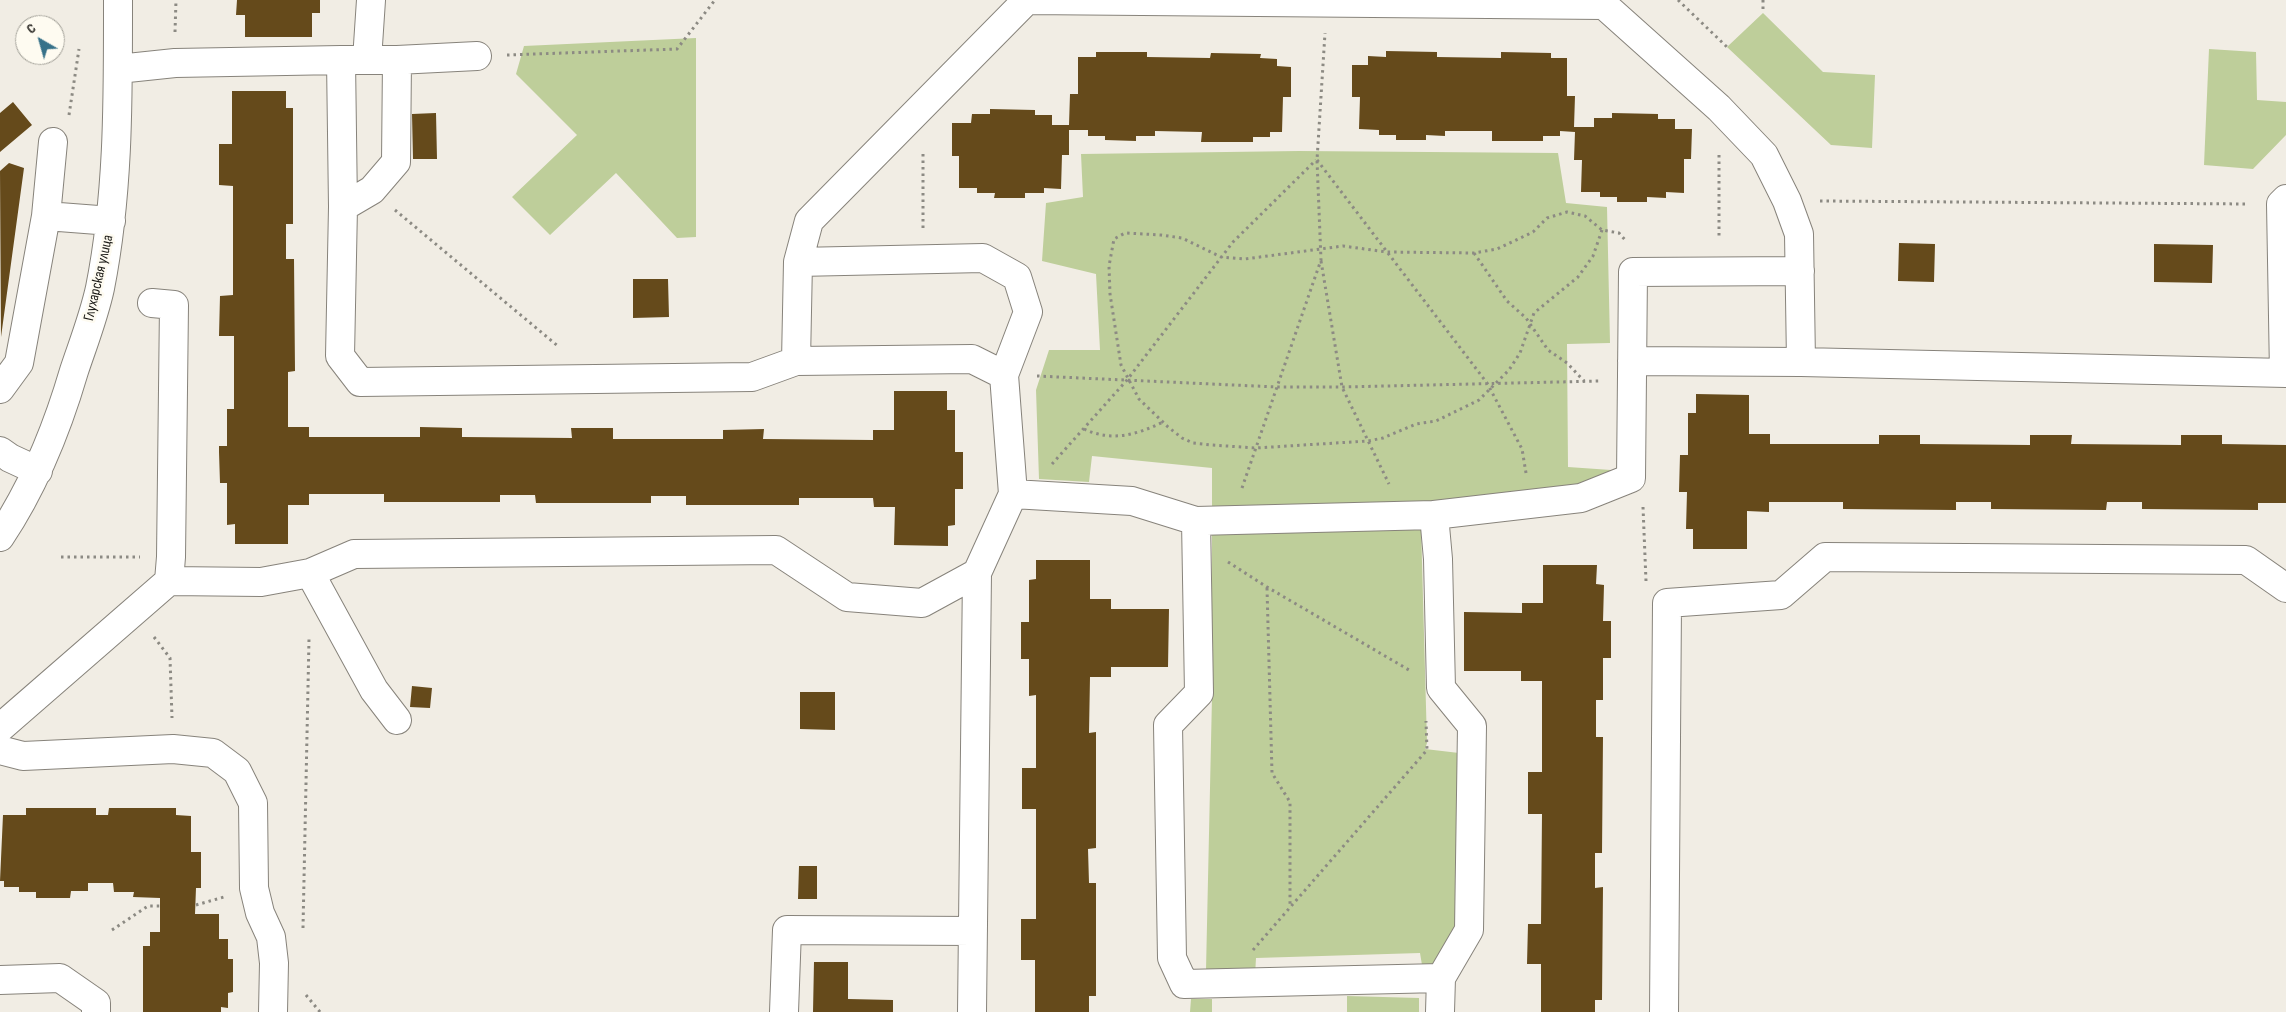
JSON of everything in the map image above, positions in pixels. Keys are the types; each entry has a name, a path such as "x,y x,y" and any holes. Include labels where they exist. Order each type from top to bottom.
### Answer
{"street":[{"name":"Глухарская улица","path":"0,537 14,517 38,471 67,397 99,290 111,221 117,158 118,0"},
{"path":"370,0 354,60 343,206 340,356 360,382 752,377 796,361 972,359 1004,375"},
{"path":"796,361 798,262 809,221 1027,0 1604,2 1719,108 1764,155 1787,201 1799,234 1801,362"},
{"path":"118,68 175,63 397,60 477,56"},
{"path":"343,206 372,190 396,162 397,60"},
{"path":"0,389 19,364 46,216 53,142"},
{"path":"1632,361 1801,362 2285,373 2283,201"},
{"path":"46,216 111,221"},
{"path":"798,262 983,258 1017,277 1028,312 1004,375 1020,493 977,573 972,1012"},
{"path":"1020,493 1132,501 1196,531 1230,521 1434,515 1531,502 1581,498 1630,478 1633,272 1800,271"},
{"path":"0,728 134,611 170,569 174,305 152,303"},
{"path":"0,451 10,458 38,471"},
{"path":"1434,515 1438,559 1441,688 1472,726 1469,930 1441,978 1440,1012"},
{"path":"1196,531 1199,693 1168,724 1172,958 1184,984 1441,978"},
{"path":"170,569 261,582 310,573 354,554 776,550 846,597 922,603 977,573"},
{"path":"1664,1012 1667,603 1781,594 1825,557 2246,560 2286,588"},
{"path":"310,573 374,690 397,720"},
{"path":"0,750 23,756 173,749 213,753 237,771 254,804 254,888 260,913 271,937 274,963 273,1012"},
{"path":"784,1012 787,930 974,931"},
{"path":"0,980 60,978 96,1003 96,1012"}],"path":[{"path":"477,56 677,49 715,0"},
{"path":"1678,0 1727,47"},
{"path":"1763,0 1763,12"},
{"path":"1327,1 1317,160 1321,260 1342,387 1404,516"},
{"path":"53,142 69,120 79,49"},
{"path":"923,106 923,259"},
{"path":"1719,108 1719,272"},
{"path":"1317,160 1487,383 1522,449 1531,502"},
{"path":"1020,493 1084,429 1127,380 1233,242 1317,160"},
{"path":"372,190 560,348"},
{"path":"1787,201 2283,201"},
{"path":"1602,230 1593,256 1578,277 1540,306 1534,314 1520,353 1509,370 1490,390 1479,400 1436,421 1416,424 1384,438 1368,441 1256,448 1193,443 1182,438 1139,399 1127,380 1121,365 1110,294 1109,266 1114,239 1125,232 1161,234 1182,238 1221,258 1245,259 1343,246 1387,252 1474,253 1497,249 1533,232 1548,218 1567,212 1585,216 1602,230 1618,232 1633,248"},
{"path":"1474,253 1507,300 1530,324 1548,350 1567,362 1584,381"},
{"path":"1230,521 1321,260"},
{"path":"1004,375 1277,387 1568,382"},
{"path":"1084,429 1111,437 1137,433 1163,422"},
{"path":"1630,478 1644,509 1645,580 1667,603"},
{"path":"1196,531 1267,587 1410,670"},
{"path":"61,557 170,569"},
{"path":"1267,587 1272,774 1290,802 1290,907"},
{"path":"134,611 170,658 173,749"},
{"path":"303,930 309,632"},
{"path":"1246,953 1254,949 1427,750 1426,718"},
{"path":"112,930 148,906 160,906"},
{"path":"302,989 320,1012"}],"green space":[{"path":"1763,13 1823,72 1875,75 1872,148 1831,145 1727,47"},
{"path":"696,38 696,237 677,238 616,173 550,235 512,197 577,135 516,74 524,46"},
{"path":"2209,49 2256,52 2257,100 2286,102 2286,135 2253,169 2204,165"},
{"path":"1299,151 1558,153 1566,203 1607,207 1610,343 1567,344 1568,467 1611,470 1611,478 1577,488 1429,504 1212,507 1212,468 1092,456 1089,482 1039,479 1036,390 1049,350 1100,350 1096,274 1042,261 1046,203 1083,197 1081,154"},
{"path":"1421,526 1427,743 1425,749 1459,753 1456,927 1433,971 1423,971 1420,953 1256,958 1255,976 1206,970 1212,697 1212,532"},
{"path":"1347,996 1419,998 1419,1012 1347,1012"},
{"path":"1191,999 1212,999 1212,1012 1190,1012"}],"building":[{"path":"237,0 320,0 320,13 312,13 312,37 245,37 245,15 236,15"},
{"path":"1386,51 1437,52 1437,57 1501,58 1501,52 1551,53 1551,58 1567,58 1567,96 1575,96 1574,127 1594,127 1594,118 1612,118 1612,113 1658,114 1658,119 1675,119 1675,129 1692,129 1691,159 1684,159 1684,193 1666,192 1666,198 1647,197 1647,202 1617,202 1617,197 1600,197 1600,192 1581,192 1582,160 1574,160 1575,132 1560,131 1560,136 1543,136 1543,141 1492,141 1492,131 1445,131 1445,136 1426,135 1426,140 1396,140 1396,135 1379,135 1379,130 1359,129 1360,97 1352,97 1352,65 1368,65 1368,56 1386,57"},
{"path":"1096,52 1147,52 1147,57 1210,58 1211,53 1261,54 1260,58 1277,59 1277,66 1291,67 1291,97 1283,97 1282,132 1270,132 1270,137 1253,137 1253,142 1201,142 1202,132 1155,131 1155,136 1136,136 1136,141 1105,140 1105,136 1088,136 1088,130 1069,130 1069,155 1062,155 1061,189 1044,188 1044,193 1025,193 1025,198 994,198 995,193 977,193 977,188 959,188 959,156 952,156 952,123 971,123 972,114 990,114 990,109 1035,110 1035,115 1052,115 1052,125 1069,125 1070,94 1078,94 1078,57 1096,57"},
{"path":"232,91 286,91 286,108 293,108 293,224 286,224 286,259 294,259 295,371 288,372 288,427 309,427 309,437 420,437 420,427 462,428 462,437 572,438 571,428 613,428 613,439 723,439 723,430 764,429 763,439 873,440 873,430 894,430 894,391 947,391 947,410 955,410 955,452 963,452 963,489 955,489 955,525 948,526 948,546 894,545 895,507 874,507 873,498 799,498 799,505 686,505 686,496 651,496 651,503 536,503 535,495 500,495 500,502 384,502 384,494 309,494 309,505 288,505 288,544 235,544 235,524 227,525 227,483 220,483 219,452 219,446 227,446 227,409 234,409 234,336 219,336 220,296 233,295 233,186 219,185 219,144 232,144"},
{"path":"13,102 32,125 0,152 0,113"},
{"path":"436,113 437,159 413,159 412,114"},
{"path":"9,163 24,168 1,337 0,171"},
{"path":"1899,243 1935,244 1934,282 1898,281"},
{"path":"2154,244 2213,245 2212,283 2154,282"},
{"path":"633,279 668,279 669,317 633,318"},
{"path":"1696,394 1749,395 1749,434 1770,434 1770,444 1879,444 1879,435 1920,435 1920,444 2030,445 2030,435 2072,435 2071,444 2181,445 2181,435 2222,435 2222,444 2286,445 2286,503 2258,503 2258,510 2142,509 2142,502 2107,502 2106,510 1991,509 1991,502 1956,502 1956,510 1843,509 1843,502 1769,502 1769,512 1747,511 1747,549 1693,549 1693,529 1686,529 1687,492 1679,492 1680,455 1688,455 1688,413 1696,413"},
{"path":"1036,560 1090,560 1090,599 1111,599 1111,609 1169,609 1168,667 1111,667 1111,677 1090,677 1089,733 1096,732 1096,848 1088,849 1089,883 1096,883 1096,996 1089,996 1089,1012 1035,1012 1035,960 1021,960 1021,919 1036,919 1036,809 1022,809 1022,768 1036,768 1036,695 1029,696 1029,659 1021,659 1021,622 1029,622 1029,580 1036,579"},
{"path":"1543,565 1597,565 1596,584 1604,585 1603,621 1611,621 1611,658 1603,658 1603,700 1596,700 1596,737 1603,737 1602,853 1595,853 1595,888 1603,887 1602,1000 1595,1000 1595,1012 1541,1012 1541,964 1527,964 1528,924 1541,924 1542,814 1528,814 1528,772 1542,772 1542,681 1521,681 1521,671 1464,671 1464,612 1522,613 1522,603 1543,603"},
{"path":"412,686 432,688 430,708 410,707"},
{"path":"800,692 835,692 835,730 800,729"},
{"path":"26,808 96,808 96,815 108,815 109,808 176,808 176,815 191,816 191,852 201,852 201,888 196,888 195,914 219,914 219,939 228,939 228,959 233,959 233,992 228,993 228,1008 221,1007 221,1012 143,1012 143,946 150,946 150,932 160,932 160,898 133,897 134,892 114,892 113,883 88,883 88,891 71,891 70,898 36,898 36,892 19,892 19,887 4,887 4,881 0,881 3,815 26,815"},
{"path":"799,866 817,866 817,899 798,899"},
{"path":"814,962 848,962 848,999 893,1000 893,1012 813,1012"}]}
